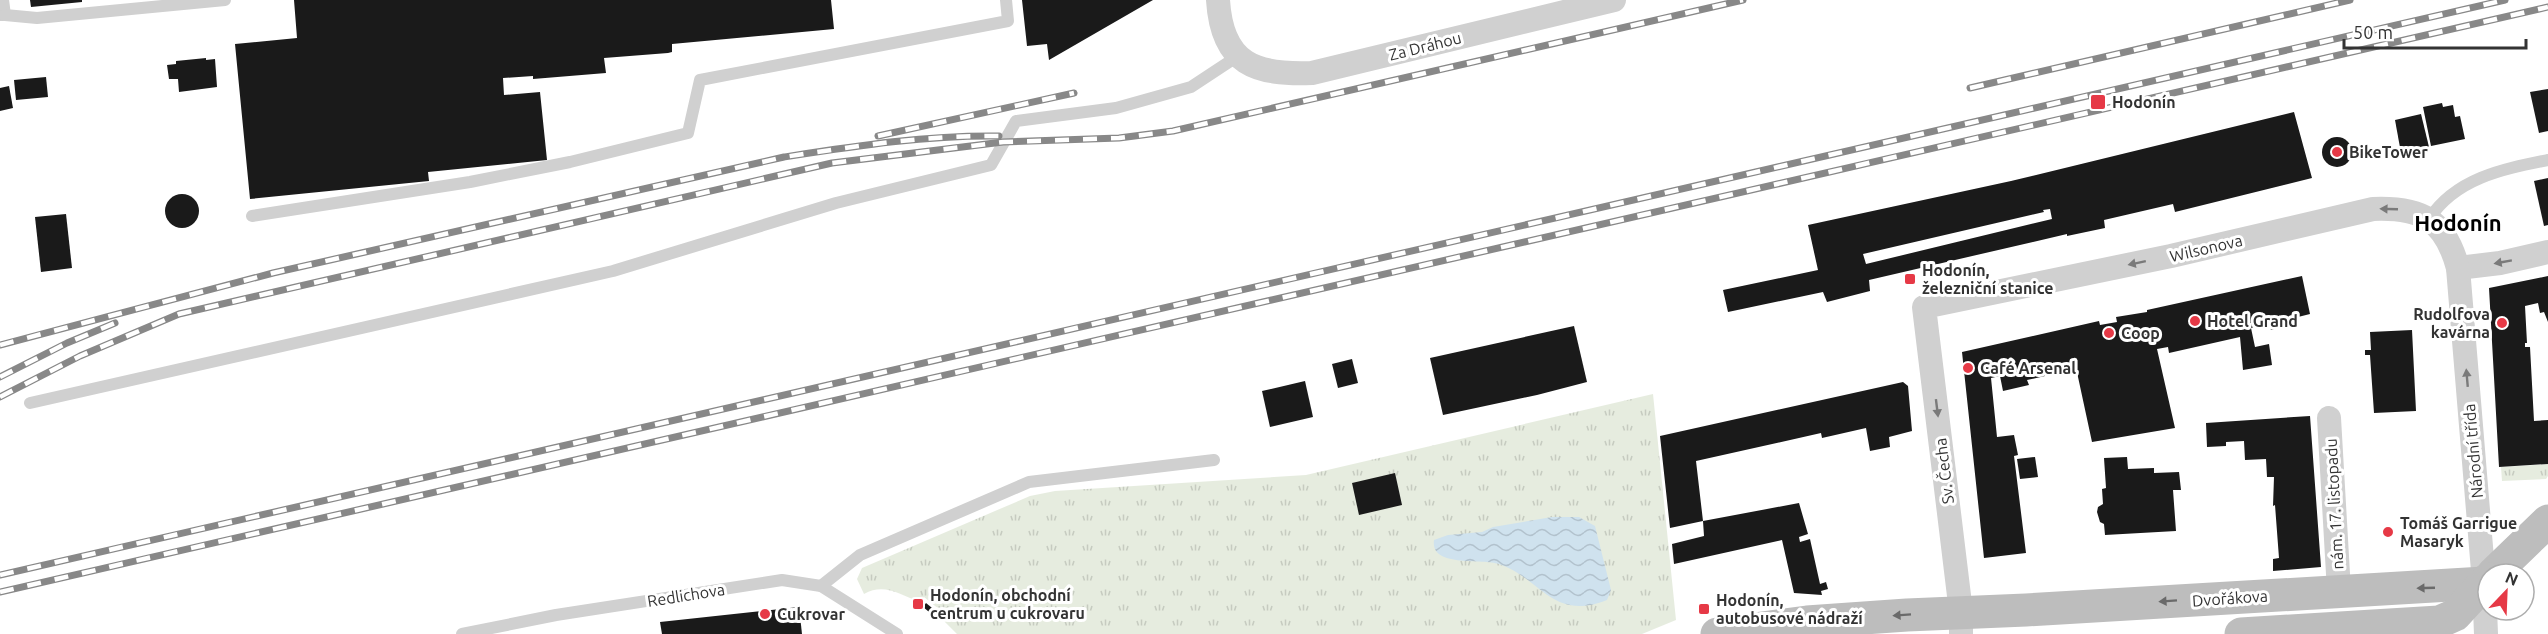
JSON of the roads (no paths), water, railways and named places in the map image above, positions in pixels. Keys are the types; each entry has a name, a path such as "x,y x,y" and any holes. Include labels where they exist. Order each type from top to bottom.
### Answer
{"main road":[{"path":"2505,562 2548,520"},
{"name":"Dvořákova","path":"1717,634 1807,622 1961,623 2339,591 2436,587 2476,581"},
{"path":"2241,634 2439,622 2455,615 2476,592"}],"street":[{"path":"1218,0 1224,32 1238,56"},
{"name":"Za Dráhou","path":"1238,56 1263,70 1280,74 1312,73 1614,0"},
{"name":"Wilsonova","path":"1924,308 2171,256 2373,209 2409,210 2425,215 2429,219"},
{"path":"2429,219 2439,227 2452,247 2458,268 2500,263 2548,252"},
{"name":"Národní třída","path":"2458,268 2486,562"},
{"name":"Sv. Čecha","path":"1924,308 1961,623"},
{"name":"nám. 17. listopadu","path":"2329,418 2339,591"}],"lane":[{"path":"3,0 2,15 37,18 225,0"},
{"path":"252,216 470,182 570,162 688,133 700,81 1008,21 1006,0"},
{"path":"30,403 613,270 837,203 991,165 1016,121 1116,108 1191,87 1238,56"},
{"path":"2429,219 2439,204 2467,182 2548,160"},
{"path":"821,586 860,555 1029,482 1214,460"},
{"name":"Redlichova","path":"462,634 556,615 782,580 821,586 897,634"}],"water":[{"path":"1552,517 1579,517 1595,526 1611,590 1607,600 1573,606 1548,596 1513,570 1499,564 1448,558 1440,555 1435,549 1434,540 1448,535 1482,532 1493,527"}],"railway":[{"path":"0,397 80,356 179,314 832,163 1003,142 1119,138 1173,131 1743,0"},
{"path":"1970,88 2350,0"},
{"path":"0,575 2505,0"},
{"path":"0,592 2548,7"},
{"path":"878,136 1074,93"},
{"path":"0,345 273,273 784,157 918,139 999,136"},
{"path":"0,377 67,343 115,323"}],"place":[{"name":"Hodonín","path":"2098,102"},
{"name":"BikeTower","path":"2337,152"},
{"name":"Hodonín, železniční stanice","path":"1910,279"},
{"name":"Hotel Grand","path":"2195,321"},
{"name":"Rudolfova kavárna","path":"2502,323"},
{"name":"Coop","path":"2109,333"},
{"name":"Café Arsenal","path":"1968,368"},
{"name":"Tomáš Garrigue Masaryk","path":"2388,532"},
{"name":"Hodonín, obchodní centrum u cukrovaru","path":"918,604"},
{"name":"Hodonín, autobusové nádraží","path":"1704,609"},
{"name":"Cukrovar","path":"765,614"}],"district":[{"name":"Hodonín","path":"2458,222"}]}
